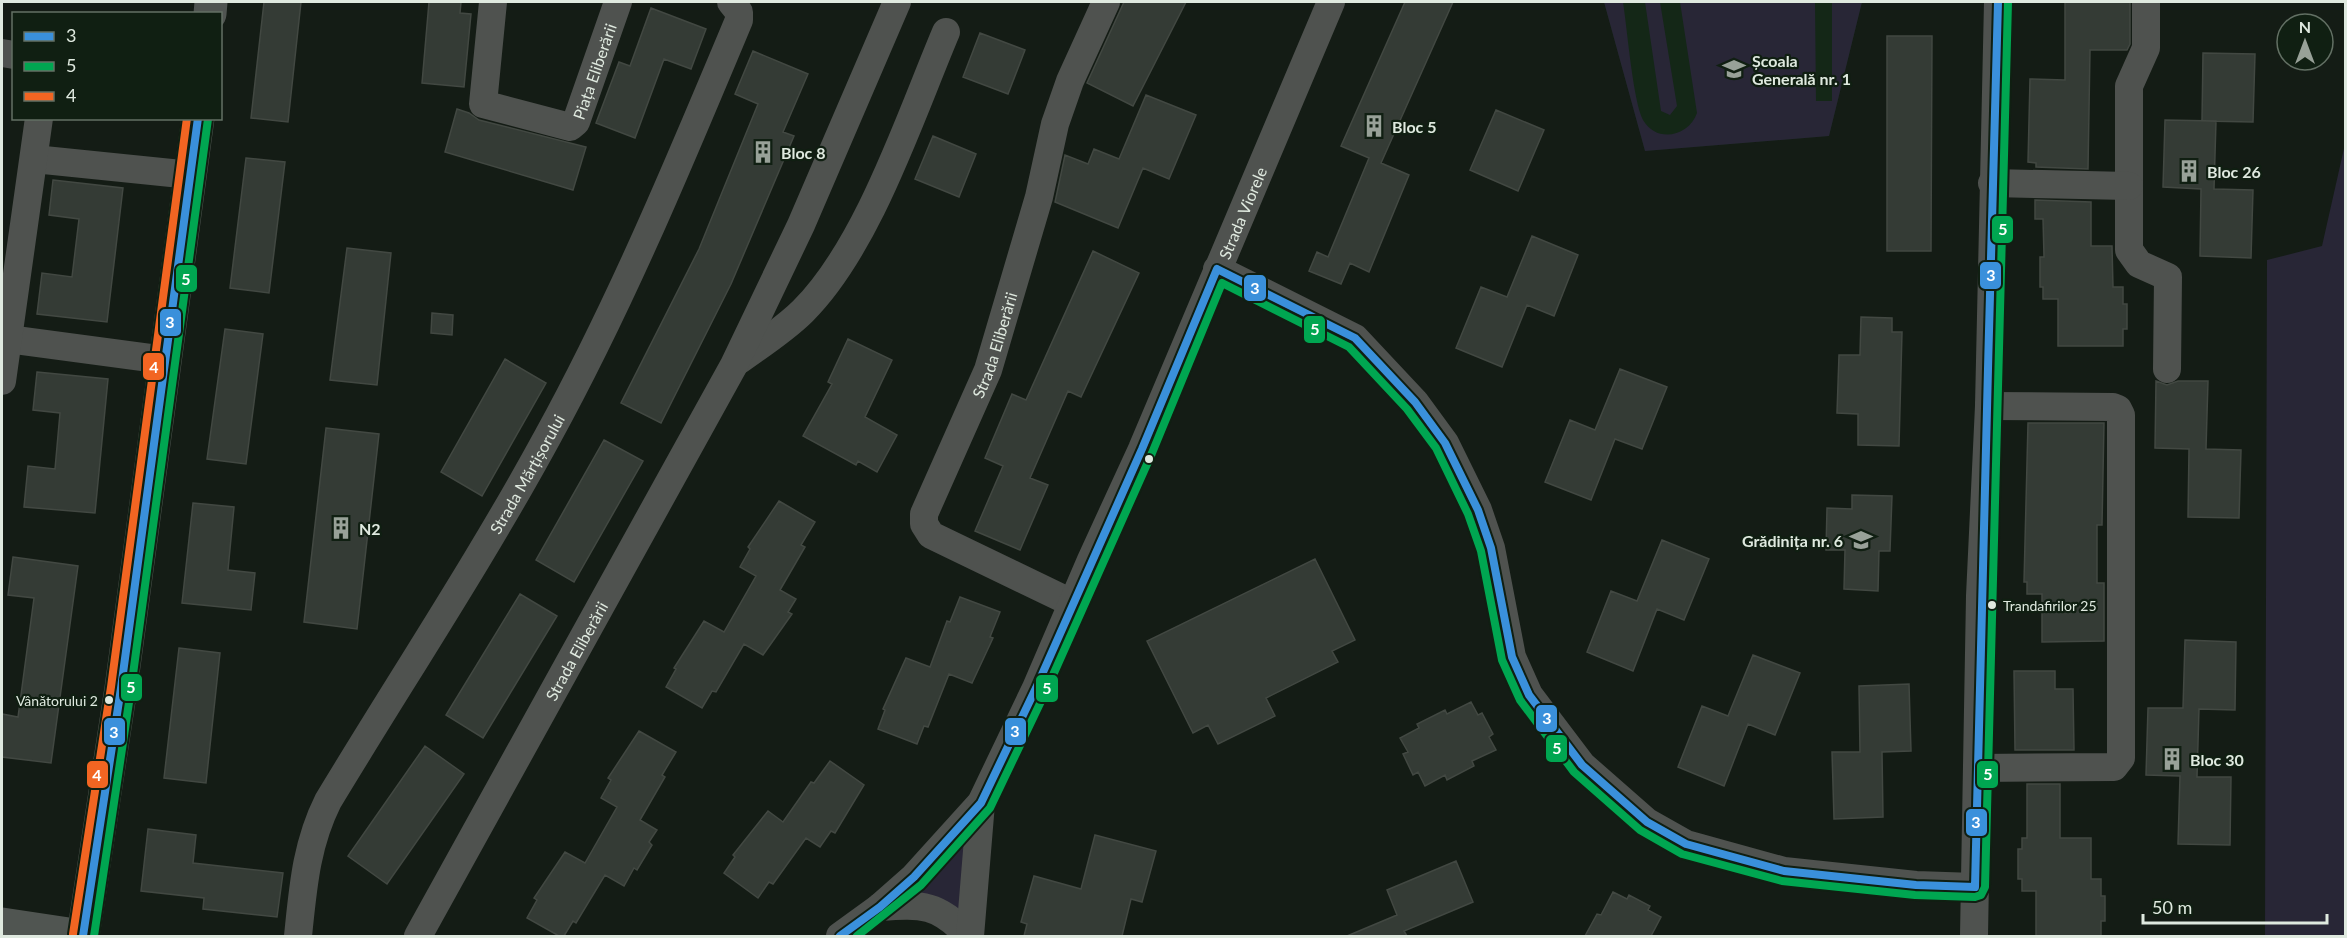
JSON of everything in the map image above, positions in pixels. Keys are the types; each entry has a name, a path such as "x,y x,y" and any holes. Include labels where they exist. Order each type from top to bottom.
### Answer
{"street":[{"name":"Piața Eliberării","path":"494,2 483,104 570,127 576,122 618,2"},
{"name":"Strada Mărțișorului","path":"298,936 306,861 315,826 338,784 449,607 548,436 580,375 676,171 739,20 739,12 731,2"},
{"name":"Strada Eliberării","path":"418,936 734,365 801,225 897,2"},
{"name":"Strada Eliberării","path":"1072,603 931,535 924,524 924,514 988,370 1039,197 1055,124 1070,81 1106,2"},
{"name":"Strada Viorele","path":"840,936 880,908 945,845 981,803 1036,688 1142,449 1330,2"},
{"path":"1974,936 1980,596 1989,406 1992,183 1998,2"},
{"path":"2146,2 2146,48 2129,86 2129,250 2139,264 2168,277 2168,369"},
{"name":"Strada Eliberării","path":"734,365 803,311 840,263 871,209 946,32"},
{"path":"2,381 39,120"},
{"path":"2,924 82,936 121,688 198,120"},
{"path":"34,159 191,175"},
{"path":"1992,183 2129,186"},
{"path":"1217,268 1355,338 1415,402 1444,443 1478,510 1491,548 1512,657 1530,695 1582,765 1638,815 1686,844 1784,871 1916,885 1975,886"},
{"path":"8,339 165,360"},
{"path":"1977,768 2114,767 2121,758 2121,415 2118,409 2113,407 1989,406"},
{"path":"969,936 981,803"},
{"path":"880,908 908,905 938,910 953,920 969,936"}],"shaded area":[{"name":"Școala Generală nr. 1","path":"1604,2 1862,2 1829,136 1645,151"},
{"name":"Școala Generală nr. 1","path":"1604,2 1623,2 1633,81 1643,120 1649,128 1656,132 1672,134 1687,127 1697,113 1680,2 1815,2 1816,101 1832,101 1832,2 1862,2 1829,136 1645,151"},
{"path":"1645,2 1660,2 1677,106 1670,115 1661,111"},
{"path":"2345,144 2345,936 2265,936 2267,260 2322,246"},
{"path":"965,842 962,912 916,894"}],"building":[{"path":"264,2 301,2 288,122 251,118"},
{"path":"429,2 461,2 460,13 471,14 464,87 422,83"},
{"path":"1124,2 1186,2 1133,106 1087,83"},
{"name":"Bloc 5","path":"1405,2 1453,2 1381,163 1409,175 1369,272 1350,263 1341,284 1309,271 1317,252 1328,257 1369,158 1341,146"},
{"path":"2065,2 2130,2 2130,44 2127,50 2090,50 2088,169 2036,167 2036,163 2028,162 2030,79 2065,80"},
{"path":"651,8 706,29 691,69 664,59 635,138 596,123 619,62 630,66"},
{"path":"980,33 1025,50 1008,94 963,77"},
{"path":"1887,36 1932,36 1931,251 1887,251"},
{"path":"753,51 808,74 783,132 794,136 731,284 661,423 621,403 699,249 758,104 735,94"},
{"path":"2203,53 2255,54 2253,122 2202,121"},
{"path":"1146,95 1196,115 1169,179 1143,168 1118,228 1055,202 1065,155 1088,164 1094,149 1119,159"},
{"path":"457,109 479,120 586,147 573,190 445,152"},
{"path":"1496,110 1544,130 1518,191 1470,170"},
{"name":"Bloc 26","path":"2165,120 2216,121 2214,189 2253,190 2251,258 2200,256 2201,189 2163,187"},
{"path":"933,136 976,154 959,197 915,179"},
{"path":"246,158 285,162 269,293 230,288"},
{"path":"53,180 123,188 107,322 37,314 42,273 72,277 79,219 49,215"},
{"path":"2035,200 2091,202 2091,246 2112,246 2113,287 2123,287 2123,304 2127,304 2127,329 2123,329 2123,346 2058,346 2058,299 2043,299 2043,287 2040,287 2040,257 2044,257 2043,219 2035,219"},
{"path":"1532,236 1578,255 1554,316 1527,305 1502,367 1456,348 1481,287 1507,297"},
{"path":"347,248 391,253 377,385 330,380"},
{"path":"1093,251 1139,273 1081,397 1068,391 1030,478 1048,485 1020,550 975,531 1003,466 985,458 1012,394 1026,400"},
{"path":"432,313 453,315 452,335 431,333"},
{"path":"1861,317 1892,318 1892,332 1902,332 1899,446 1858,445 1858,414 1837,413 1839,355 1860,355"},
{"path":"225,329 263,334 246,464 207,459"},
{"path":"848,339 892,360 865,417 897,435 877,472 858,461 856,465 803,436 832,384 828,382"},
{"path":"505,359 546,383 482,496 441,472"},
{"path":"1620,369 1667,387 1642,449 1615,439 1591,500 1545,482 1570,420 1595,430"},
{"path":"37,372 108,379 95,513 24,507 28,466 55,469 60,413 33,410"},
{"path":"2156,381 2167,385 2178,381 2208,381 2206,449 2241,450 2239,518 2188,517 2189,449 2155,448"},
{"path":"2028,423 2104,423 2102,525 2097,525 2097,583 2104,583 2104,641 2042,642 2042,594 2027,594 2027,582 2024,582"},
{"name":"N2","path":"326,428 379,434 357,629 304,622"},
{"path":"604,440 643,461 574,582 536,560"},
{"name":"Grădinița nr. 6","path":"1852,495 1892,496 1890,551 1879,551 1878,591 1844,589 1845,550 1826,550 1827,508 1852,509"},
{"path":"779,501 815,522 801,545 805,547 780,590 796,599 788,612 792,614 763,655 744,644 716,692 712,691 702,708 666,687 676,669 674,668 704,621 724,632 756,576 740,567 750,549 748,547"},
{"path":"193,503 234,507 228,570 255,573 251,610 182,603"},
{"path":"1662,540 1709,559 1684,620 1657,609 1633,671 1587,652 1611,591 1637,601"},
{"path":"13,557 78,566 51,763 2,757 2,714 18,717 34,598 8,595"},
{"path":"1315,559 1355,640 1332,651 1338,662 1266,698 1275,716 1218,744 1208,725 1193,733 1147,641"},
{"path":"520,594 557,616 483,738 446,715"},
{"path":"960,597 1000,612 990,637 993,638 972,683 949,674 928,727 924,726 917,744 878,729 885,710 883,709 906,658 930,667 947,621 950,622"},
{"name":"Bloc 30","path":"2185,640 2236,642 2235,710 2199,709 2197,777 2231,777 2230,845 2178,844 2180,776 2146,775 2148,708 2183,708"},
{"path":"179,648 220,653 206,783 164,778"},
{"path":"1753,655 1800,673 1775,735 1748,724 1724,786 1678,767 1702,706 1728,716"},
{"path":"2014,671 2055,671 2055,689 2073,689 2074,750 2015,750"},
{"path":"1909,684 1911,751 1882,752 1883,817 1834,819 1832,752 1860,752 1859,686"},
{"path":"1471,702 1478,715 1482,713 1493,734 1489,737 1496,750 1472,761 1474,766 1447,780 1445,775 1425,786 1418,772 1413,775 1403,754 1408,752 1400,738 1419,728 1417,724 1445,710 1447,714"},
{"path":"639,731 676,752 662,775 665,777 640,820 657,830 649,842 652,845 637,870 634,868 624,886 605,875 576,923 573,921 564,936 559,936 527,918 537,900 534,898 565,852 585,863 617,807 601,798 611,780 608,778"},
{"path":"425,746 464,774 387,884 348,856"},
{"path":"830,761 864,785 835,833 831,831 820,847 806,838 773,884 769,882 758,898 724,873 735,857 733,855 768,811 783,822 811,782 814,783"},
{"path":"2027,784 2060,784 2060,838 2091,838 2091,879 2101,879 2101,896 2105,896 2105,921 2101,921 2101,936 2036,936 2036,891 2022,891 2022,879 2018,879 2018,849 2022,849 2022,838 2027,838"},
{"path":"148,829 196,835 193,863 283,873 277,917 203,909 204,898 141,891"},
{"path":"1095,835 1156,851 1142,902 1131,899 1122,936 1024,936 1027,924 1021,922 1034,876 1081,889"},
{"path":"1456,861 1473,902 1404,931 1407,936 1347,936 1397,915 1387,890"},
{"path":"1613,892 1627,899 1629,895 1650,906 1648,910 1661,917 1651,936 1585,936 1597,914 1601,915"}],"transit line":[{"name":"3","path":"840,936 880,907 914,877 981,803 1036,688 1142,449 1217,269 1355,338 1415,402 1445,443 1478,510 1491,548 1512,657 1529,695 1582,765 1647,822 1686,844 1784,871 1916,885 1975,887 1998,2"},
{"name":"5","path":"857,936 921,885 990,808 1045,693 1152,453 1222,283 1349,347 1407,409 1436,448 1468,514 1481,551 1502,660 1520,700 1574,772 1640,830 1682,854 1782,881 1915,895 1975,897 1981,895 1985,887 2008,2"},
{"name":"4","path":"73,934 111,687 187,120"},
{"name":"3","path":"83,936 121,688 198,120"},
{"name":"5","path":"94,936 131,689 208,120"}],"place":[{"name":"Școala Generală nr. 1","path":"1734,69"},
{"name":"Bloc 5","path":"1374,126"},
{"name":"Bloc 8","path":"763,152"},
{"name":"Bloc 26","path":"2189,171"},
{"name":"N2","path":"341,528"},
{"name":"Grădinița nr. 6","path":"1861,540"},
{"name":"Trandafirilor 25","path":"1992,605"},
{"name":"Vânătorului 2","path":"109,700"},
{"name":"Bloc 30","path":"2172,759"}]}
